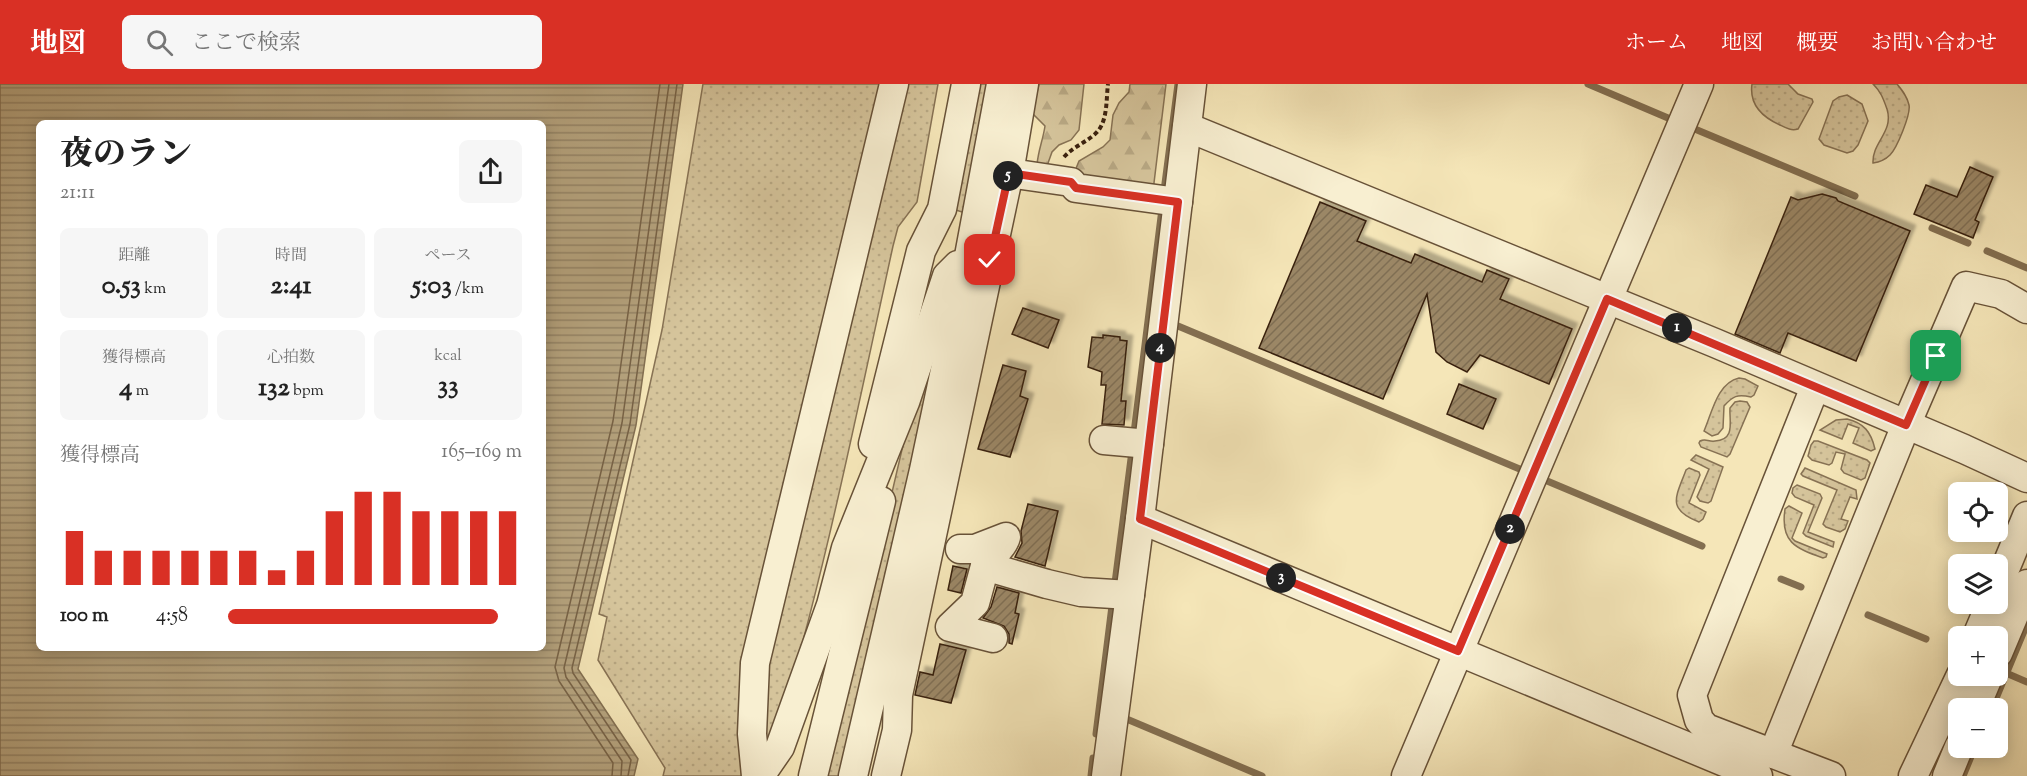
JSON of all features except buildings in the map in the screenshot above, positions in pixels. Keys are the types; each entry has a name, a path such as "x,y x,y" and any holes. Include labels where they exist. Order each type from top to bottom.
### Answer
{"street":[{"path":"758,776 752,734 755,663 894,84"},
{"path":"758,776 780,747 831,605 921,251 942,208 966,84"},
{"path":"853,776 924,470 1002,84"},
{"path":"886,776 897,730 898,695 1009,173 1024,84"},
{"path":"1106,776 1140,519 1192,84"},
{"path":"1406,776 1699,84"},
{"path":"1187,127 1715,343 2027,478"},
{"path":"1009,173 1071,182 1076,188 1178,202"},
{"path":"846,548 905,402 947,276 969,256"},
{"path":"1765,765 1966,286 2001,294 2027,309"},
{"path":"1765,765 1706,728 1699,720 1692,695 1815,387"},
{"path":"813,776 905,402"},
{"path":"1104,440 1149,444"},
{"path":"2008,562 2027,516"},
{"path":"1140,519 1458,651 1765,765 1831,776"},
{"path":"960,549 975,549 1006,537 1005,543 991,554 985,566 975,603 950,627 993,638"},
{"path":"985,566 1081,592 1130,595"},
{"path":"2008,629 2027,584"},
{"path":"1913,776 1956,686"},
{"path":"1947,776 1954,758"}],"path":[{"path":"1058,180 1059,165 1064,157 1072,148 1095,135 1102,126 1108,84"}],"green space":[{"path":"703,84 889,84 746,776 663,776 665,768 598,660 607,617 599,614 662,330"},
{"path":"903,84 938,84 917,202 898,227 893,246 839,494 793,679 775,740 761,744 761,664"},
{"path":"980,84 990,84 965,213 956,210"},
{"path":"1039,84 1084,84 1079,130 1071,140 1059,145 1052,152 1047,166 1037,165 1045,126 1032,113"},
{"path":"1130,84 1166,84 1153,191 1073,176 1079,161 1103,147 1110,140 1113,115 1119,103 1129,92"},
{"path":"1752,84 1788,84 1798,94 1812,99 1813,102 1798,129 1786,128 1762,114 1753,98"},
{"path":"1873,84 1897,84 1907,99 1909,109 1903,131 1893,151 1884,159 1873,163 1876,149 1888,124 1888,117 1883,98"},
{"path":"1847,95 1862,104 1868,121 1858,145 1853,151 1847,153 1824,145 1819,139 1833,101"},
{"path":"948,300 841,776 826,776 914,398"},
{"path":"1739,378 1758,386 1754,395 1736,397 1727,403 1724,406 1723,428 1718,434 1712,436 1704,431 1716,400 1725,386"},
{"path":"1735,402 1747,402 1750,407 1730,454 1727,457 1701,447 1699,443 1702,440 1722,440 1729,434 1730,408"},
{"path":"1847,419 1866,429 1875,449 1871,451 1853,443 1859,428 1848,424 1842,439 1820,430 1836,420"},
{"path":"1814,441 1867,460 1870,463 1865,478 1861,480 1844,473 1841,469 1845,454 1836,452 1829,465 1812,460 1808,456"},
{"path":"1696,455 1723,467 1711,501 1708,503 1700,501 1697,497 1709,469 1691,460"},
{"path":"1689,468 1699,472 1700,475 1689,503 1706,512 1699,522 1682,512 1676,501 1686,470"},
{"path":"1805,468 1856,490 1857,499 1850,497 1841,519 1848,521 1845,529 1840,532 1823,524 1837,490 1803,476 1801,474"},
{"path":"1797,485 1820,494 1822,498 1808,532 1834,542 1833,547 1803,533 1814,505 1795,497 1792,493 1793,488"},
{"path":"1789,506 1802,513 1792,538 1827,554 1826,557 1823,558 1797,547 1787,536 1784,520 1785,509"}],"water":[{"path":"0,84 683,84 636,425 578,669 638,759 634,776 0,776"}],"waterway":[{"path":"1164,191 1178,84"},
{"path":"1588,84 1668,118"},
{"path":"1690,127 1855,196"},
{"path":"1134,433 1162,209"},
{"path":"1932,228 1968,243"},
{"path":"1987,251 2027,268"},
{"path":"1178,326 1522,470"},
{"path":"1115,583 1132,451"},
{"path":"1540,478 1702,546"},
{"path":"1781,579 1801,587"},
{"path":"1096,734 1112,606"},
{"path":"1868,615 1926,639"},
{"path":"1996,698 2027,624"},
{"path":"2008,674 2027,682"},
{"path":"1129,720 1262,776"},
{"path":"1091,776 1093,758"},
{"path":"1963,776 1970,758"}],"route":[{"path":"990,260 1009,173 1071,182 1076,188 1178,202 1140,519 1458,651 1607,299 1906,425 1936,356"}]}
